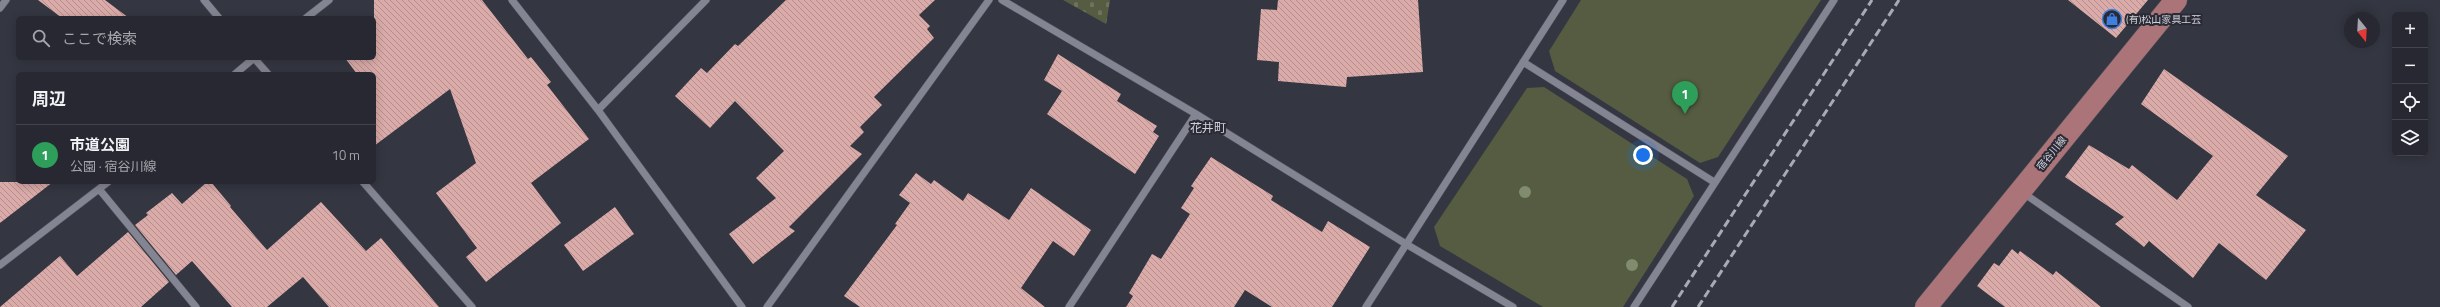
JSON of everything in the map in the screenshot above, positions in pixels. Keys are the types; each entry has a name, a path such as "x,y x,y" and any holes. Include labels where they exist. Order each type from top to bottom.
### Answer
{"main road":[{"name":"宿谷川線","path":"1926,307 2176,0"}],"street":[{"path":"0,8 6,0"},
{"path":"204,0 217,16"},
{"path":"309,16 329,0"},
{"path":"512,0 598,110 742,307"},
{"path":"598,110 706,0"},
{"path":"767,307 989,0"},
{"path":"1002,0 1196,114 1406,244 1513,307"},
{"path":"1366,307 1563,0"},
{"path":"1634,307 1714,182 1834,0"},
{"path":"237,72 252,60"},
{"path":"256,60 266,72"},
{"path":"1523,62 1714,182"},
{"path":"1068,307 1196,114"},
{"path":"0,265 105,184"},
{"path":"364,184 472,307"},
{"path":"99,189 196,307"},
{"path":"2020,190 2188,307"}],"green space":[{"path":"1063,0 1110,0 1106,25 1106,24"},
{"path":"1581,0 1821,0 1718,157 1700,163 1555,71 1549,51"},
{"path":"1544,87 1687,179 1694,196 1623,307 1543,307 1440,246 1434,227 1527,88"}],"building":[{"path":"38,0 105,0 126,16 59,16"},
{"path":"374,0 482,0 528,59 531,57 551,82 547,85 589,139 531,183 561,223 486,282 466,257 477,248 436,193 476,163 450,89 376,144 376,72 356,72 346,60 376,60 376,16 374,16"},
{"path":"786,0 935,0 919,15 930,26 927,29 934,38 874,97 882,105 860,127 864,132 850,146 862,154 789,227 795,231 753,264 729,234 776,198 756,178 784,151 735,101 710,128 675,96 701,68 707,73 735,44 738,46"},
{"path":"1278,0 1418,0 1423,72 1347,77 1346,87 1278,81 1279,62 1257,60 1261,9 1277,10"},
{"name":"(有)松山家具工芸","path":"2068,0 2148,0 2116,38"},
{"path":"1058,54 1121,94 1117,101 1157,126 1153,132 1159,136 1135,174 1047,114 1062,91 1044,80"},
{"path":"2164,69 2288,156 2256,195 2306,230 2266,280 2219,243 2193,278 2149,241 2144,247 2115,224 2124,217 2065,177 2089,145 2129,169 2132,165 2177,200 2213,156 2141,104"},
{"path":"1211,157 1273,196 1271,200 1322,232 1328,221 1370,247 1332,307 1272,307 1245,290 1234,307 1126,307 1133,296 1129,293 1152,254 1161,259 1190,214 1181,208 1194,188 1191,186"},
{"path":"916,173 931,184 934,180 963,201 968,193 1009,220 1031,188 1091,230 1074,256 1053,241 1021,288 1045,307 860,307 844,296 897,225 895,224 910,203 899,195"},
{"path":"0,182 16,182 16,184 50,184 0,223"},
{"path":"205,184 213,184 231,206 230,207 267,250 321,202 366,251 381,238 439,307 329,307 303,277 267,307 232,307 192,261 176,275 135,225 148,215 146,213 172,193 182,204"},
{"path":"615,207 634,234 583,271 564,245"},
{"path":"128,232 169,282 141,307 0,307 60,256 77,276"},
{"path":"2012,249 2018,254 2020,251 2053,275 2056,271 2101,307 2005,307 1977,286 1994,263 1999,266"}],"railway":[{"path":"1672,307 1872,0"},
{"path":"1698,307 1899,0"}],"place":[{"name":"(有)松山家具工芸","path":"2112,19"},
{"name":"市道公園","path":"1685,114"}],"district":[{"name":"花井町","path":"1208,128"}]}
